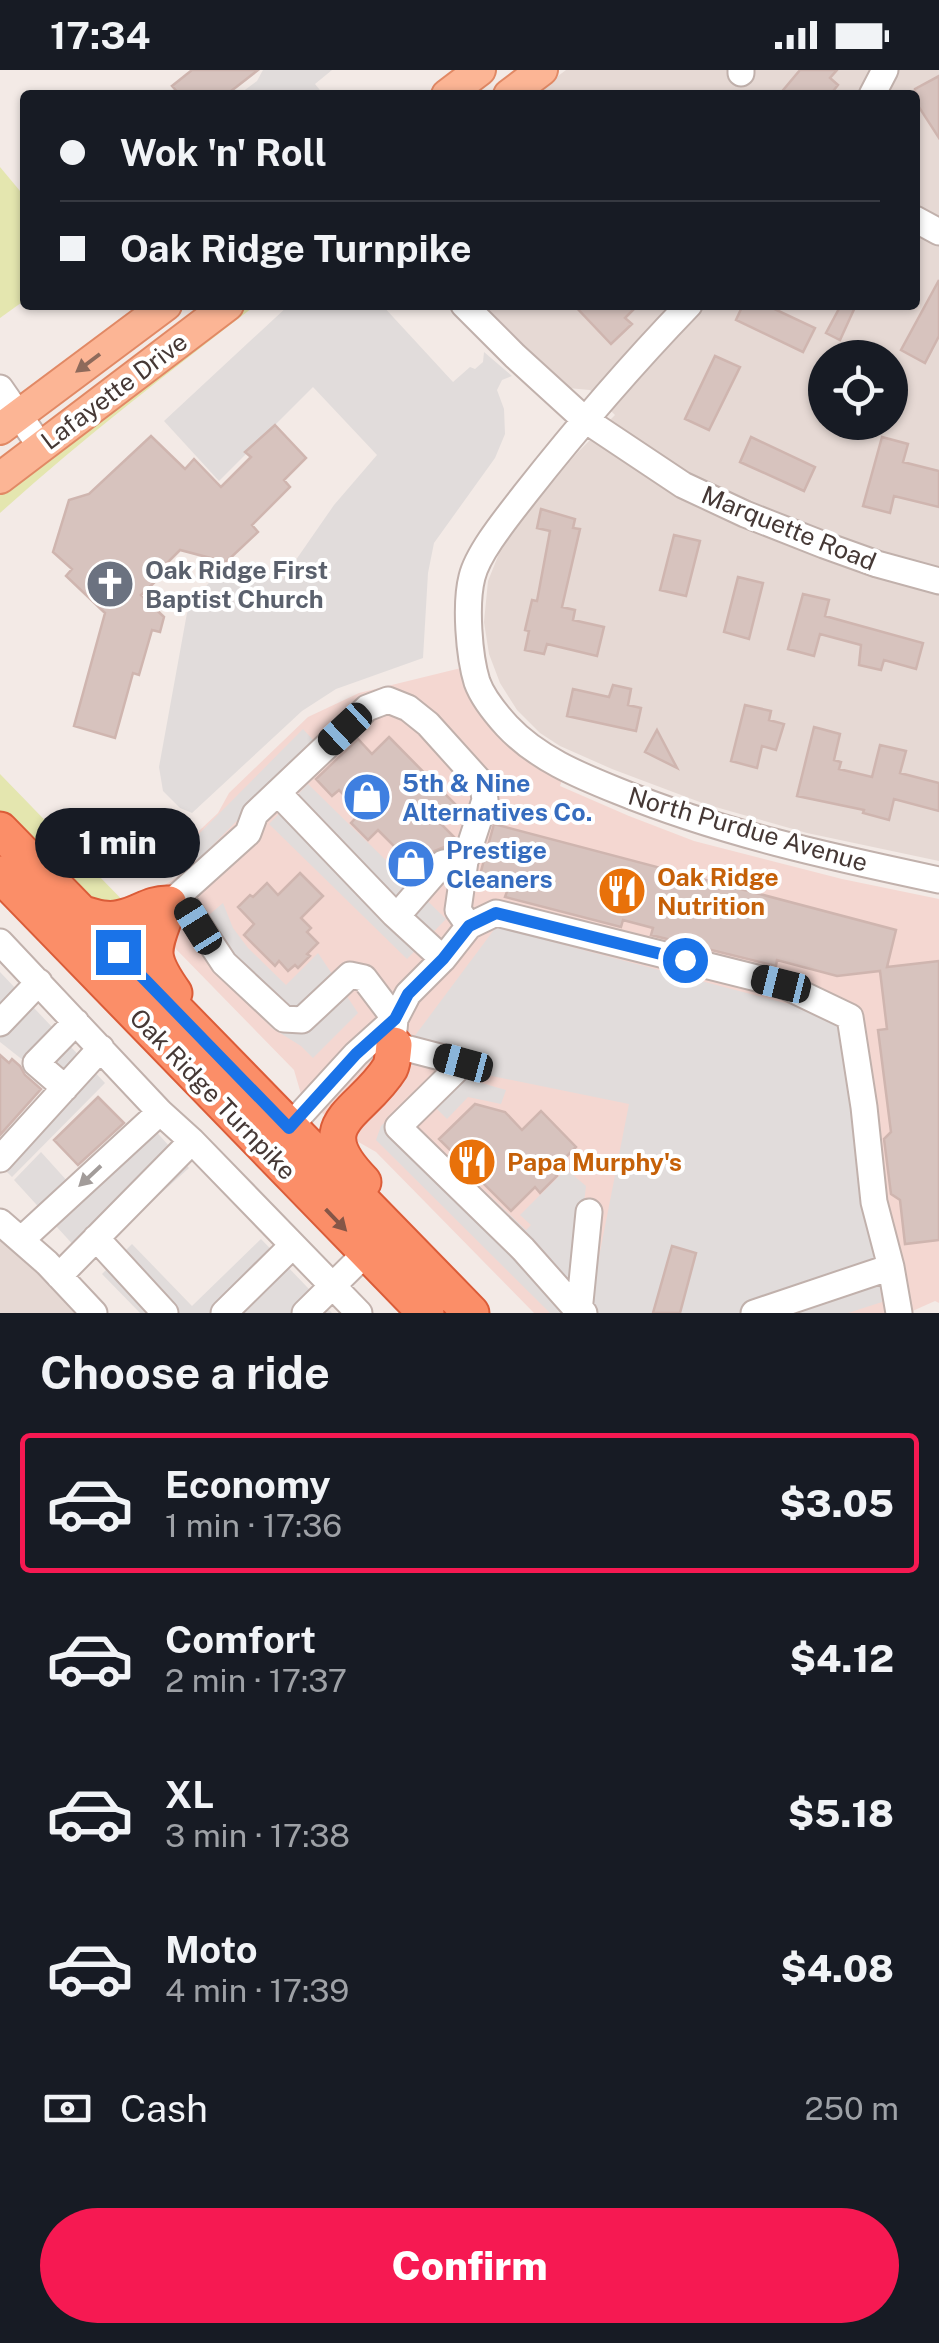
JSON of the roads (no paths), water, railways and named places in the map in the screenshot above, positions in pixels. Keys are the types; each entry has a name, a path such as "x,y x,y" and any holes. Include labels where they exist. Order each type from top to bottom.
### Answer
{"highway":[{"name":"Oak Ridge Turnpike","path":"0,830 197,1033 288,1148"},
{"name":"Oak Ridge Turnpike","path":"0,874 288,1148 378,1240 471,1313"},
{"path":"80,913 101,919 123,918 174,900"},
{"path":"174,900 154,959 197,1033"},
{"path":"394,1032 392,1066 345,1118 336,1137 339,1152 432,1253 471,1313"},
{"name":"Oak Ridge Turnpike","path":"378,1240 426,1313"}],"main road":[{"path":"453,90 480,70"},
{"path":"515,90 542,70"},
{"name":"Lafayette Drive","path":"9,422 159,310"},
{"name":"Lafayette Drive","path":"0,478 221,310"}],"street":[{"name":"Marquette Road","path":"469,310 584,419 683,485 744,514 876,564 939,581"},
{"name":"North Purdue Avenue","path":"684,310 584,419 494,535 472,576 468,633 478,686 506,725 544,756 582,776 689,817 812,852 939,880"},
{"path":"0,388 9,422 41,446"},
{"path":"469,926 458,910 466,859 485,800 483,786 428,724 408,708 388,700 367,708 255,814 248,834 174,900 224,963 284,1019 302,1020 350,975 364,978 394,1032 463,1063 398,1127 523,1249 581,1312"},
{"path":"278,792 443,959"},
{"path":"397,916 442,863 466,859"},
{"path":"288,1148 394,1032 408,994 469,926 496,913 781,984 850,1017 874,1202 899,1313"},
{"path":"0,942 160,1112 359,1313"},
{"path":"0,1023 39,982"},
{"path":"65,1088 36,1063 76,1022"},
{"path":"0,1160 101,1048"},
{"path":"21,1240 160,1112"},
{"path":"59,1276 192,1141"},
{"path":"581,1312 589,1212"},
{"path":"0,1222 94,1313"},
{"path":"96,1238 165,1313"},
{"path":"304,1313 378,1240"},
{"path":"224,1313 293,1245"},
{"path":"754,1313 891,1267"}],"place":[{"name":"Oak Ridge First Baptist Church","path":"110,584"},
{"name":"5th & Nine Alternatives Co.","path":"367,797"},
{"name":"Prestige Cleaners","path":"411,864"},
{"name":"Oak Ridge Nutrition","path":"622,891"},
{"name":"Papa Murphy's","path":"472,1162"}]}
